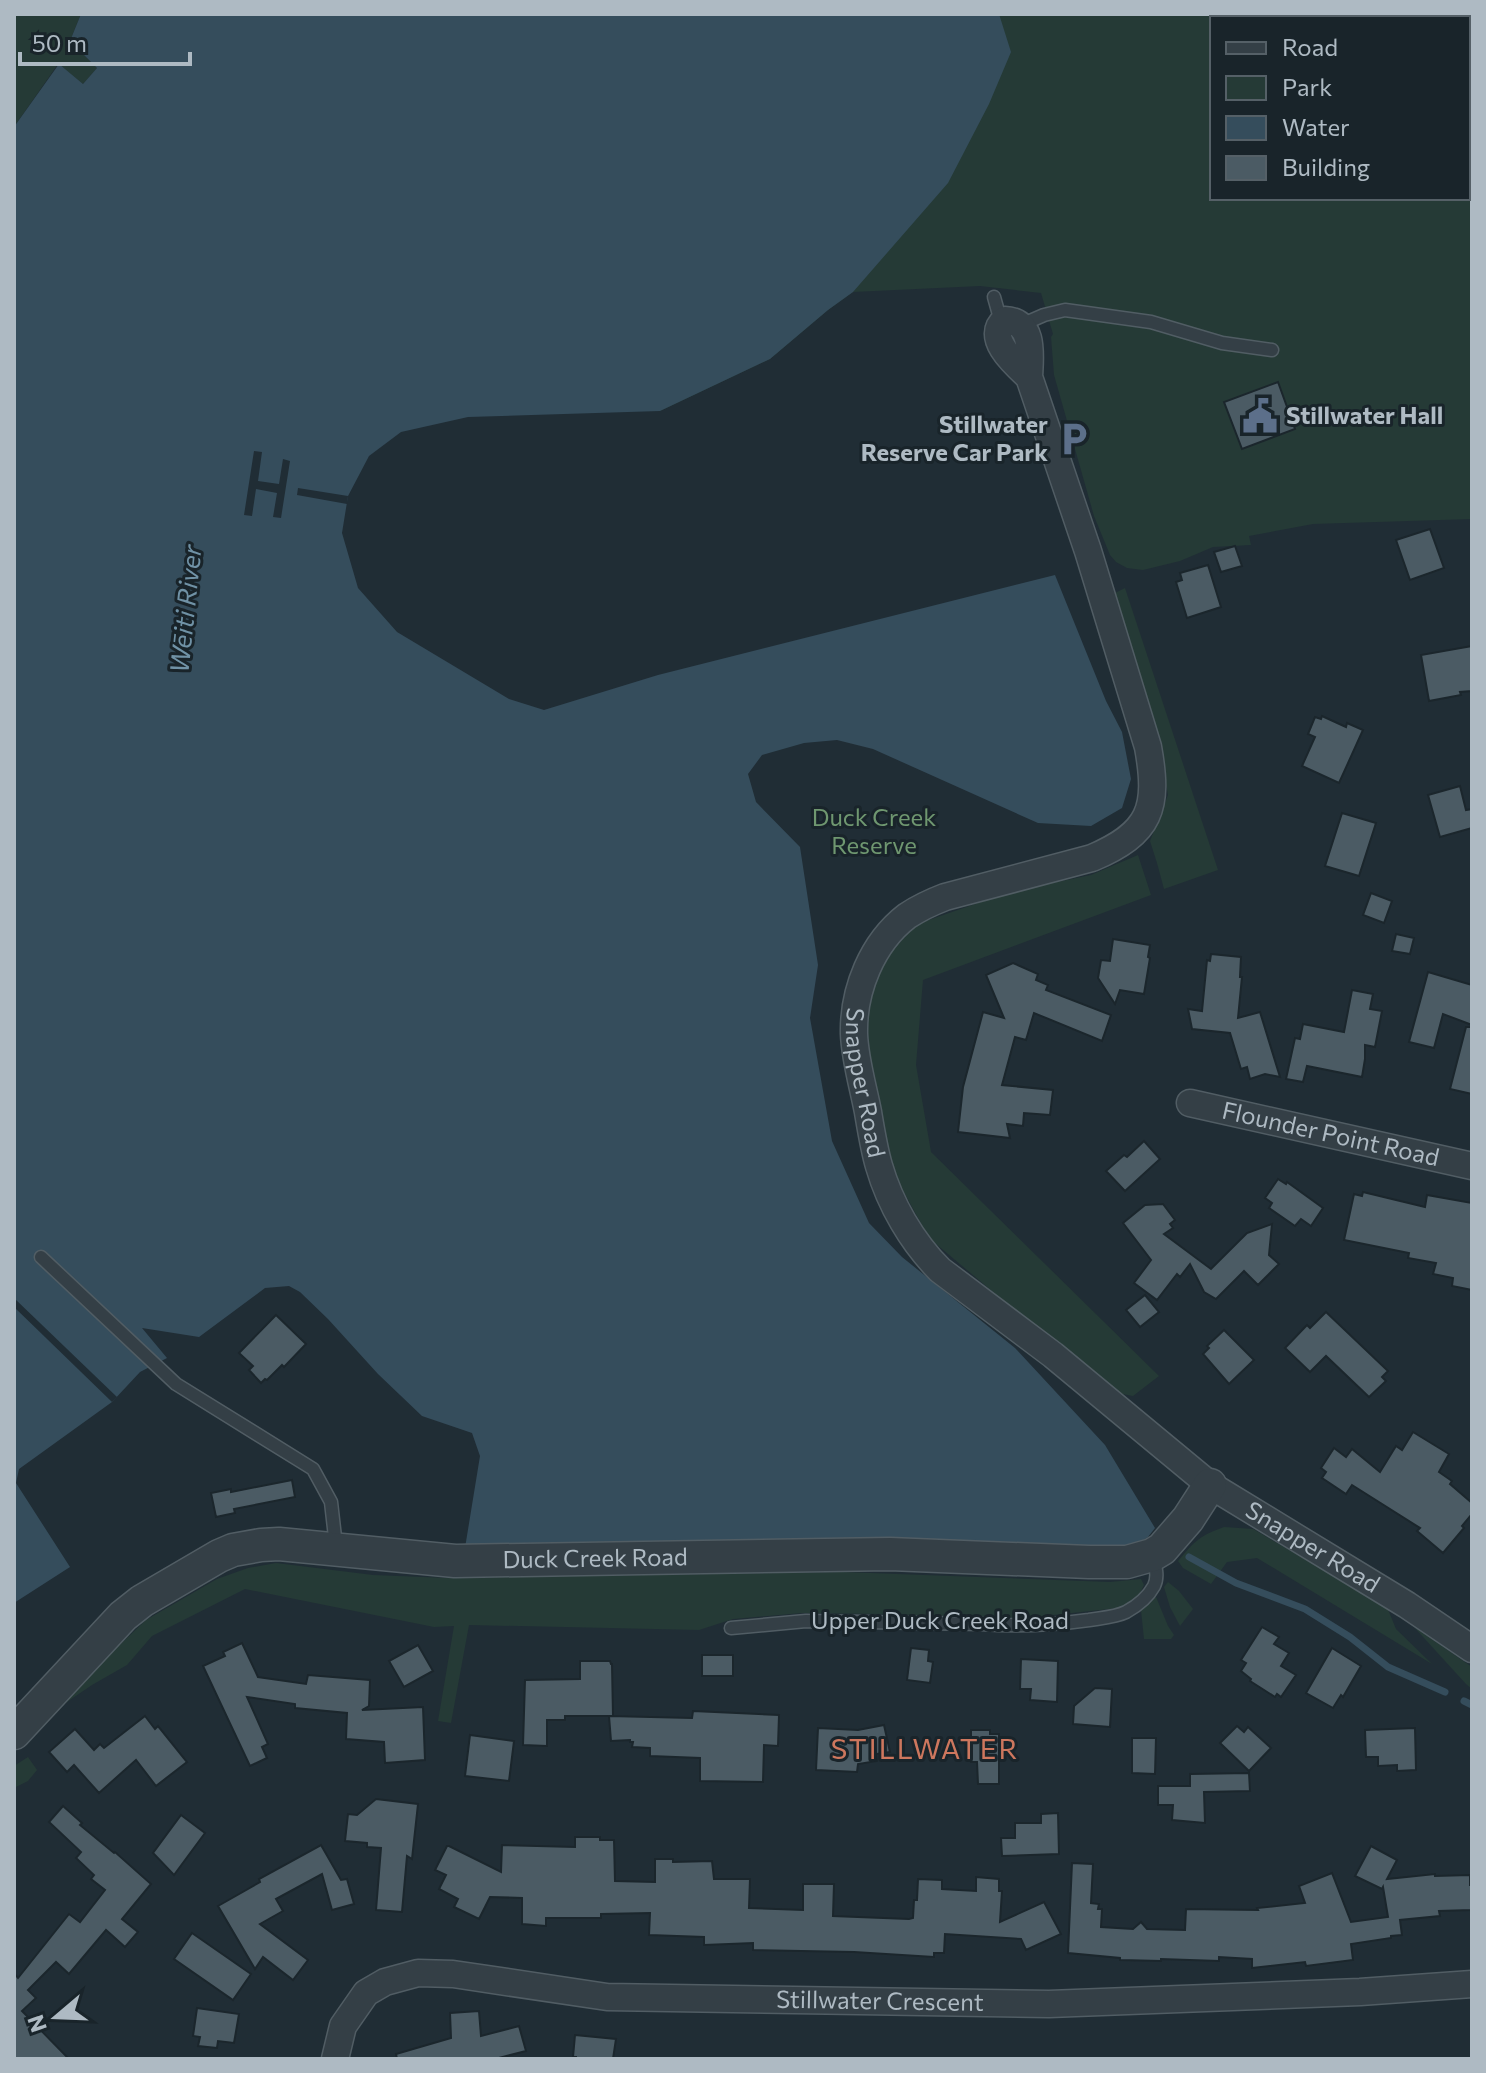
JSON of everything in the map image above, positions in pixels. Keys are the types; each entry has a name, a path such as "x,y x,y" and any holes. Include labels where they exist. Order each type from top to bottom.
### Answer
{"street":[{"name":"Snapper Road","path":"1005,315 998,330 999,337 1005,353 1029,377 1088,551 1148,747 1152,796 1145,821 1114,849 925,905 901,922 881,944 858,994 854,1034 879,1166 901,1216 928,1258 940,1270 1053,1355 1210,1485 1407,1605 1472,1649"},
{"name":"Flounder Point Road","path":"1190,1103 1472,1166"},
{"path":"1152,1555 1162,1549 1188,1519 1210,1485"},
{"name":"Duck Creek Road","path":"14,1733 123,1616 207,1561 233,1550 261,1545 279,1544 455,1561 890,1554 1112,1562 1152,1555"},
{"name":"Stillwater Crescent","path":"335,2059 343,2026 366,1993 385,1982 418,1973 453,1974 607,1997 1049,2004 1360,1992 1472,1984"}],"lane":[{"path":"1005,315 1044,315 1065,310 1151,322 1222,343 1272,350"},
{"path":"41,1257 176,1384 313,1469 331,1502 336,1550"},
{"name":"Upper Duck Creek Road","path":"731,1628 806,1621 1007,1626 1060,1624 1101,1618 1124,1613 1143,1600 1155,1584 1157,1570 1152,1555"}],"green space":[{"path":"14,14 81,14 70,41 97,68 83,84 58,64 14,127"},
{"path":"542,14 1472,14 1472,519 1313,524 1249,536 1251,545 1213,547 1180,561 1143,570 1127,568 1110,555 1094,516 1054,375 1053,334 1041,293 980,286 853,292 770,359 660,411"},
{"path":"1125,588 1218,870 1164,889 1150,841 1168,795 1158,737 1113,594"},
{"path":"1138,855 1151,895 923,980 916,1065 931,1152 1159,1376 1133,1396 1112,1392 929,1238 894,1174 866,1069 863,1004 891,952 917,924 1013,891 1091,875"},
{"path":"1224,1527 1253,1529 1387,1607 1396,1629 1432,1664 1257,1558 1227,1562 1211,1584 1183,1568 1178,1561 1193,1544"},
{"path":"276,1563 373,1575 448,1578 843,1572 1110,1582 1141,1579 1144,1585 1128,1607 1016,1619 802,1613 733,1619 699,1630 469,1625 451,1723 438,1721 454,1626 434,1627 245,1589 152,1636 127,1665 58,1708 71,1691 146,1620 217,1579 248,1568"},
{"path":"1168,1582 1193,1609 1180,1626 1164,1587"},
{"path":"1156,1597 1174,1635 1171,1639 1144,1639 1141,1610"},
{"path":"1414,1627 1472,1667 1472,1689 1466,1684"},
{"path":"28,1757 37,1770 28,1781 14,1788 14,1766"}],"water":[{"name":"Wēiti River","path":"81,14 999,14 1011,52 989,104 948,183 853,292 770,359 660,411 468,417 401,432 369,456 348,496 342,533 358,588 397,632 509,699 544,710 658,675 1055,575 1106,701 1122,732 1131,779 1122,808 1091,826 1038,823 873,749 837,740 804,743 762,755 748,774 756,802 800,847 818,965 810,1018 832,1141 869,1223 902,1257 1015,1348 1105,1445 1155,1528 1148,1537 1127,1551 465,1548 480,1456 472,1433 422,1416 328,1319 300,1292 289,1286 265,1288 199,1337 142,1328 167,1358 140,1372 112,1402 19,1469 16,1483 70,1567 14,1603 14,127 59,64 83,84 97,68 70,41"}],"pier":[{"path":"254,451 262,452 258,481 279,484 283,459 290,461 281,518 273,517 277,493 256,489 252,516 244,515"},
{"path":"298,488 348,496 347,504 297,495"},
{"path":"14,1298 117,1397 112,1402 14,1307"}],"building":[{"name":"Stillwater Hall","path":"1278,382 1295,429 1242,449 1224,402"},
{"path":"1430,529 1444,568 1410,580 1396,540"},
{"path":"1235,546 1242,566 1221,572 1214,552"},
{"path":"1208,565 1221,607 1187,618 1176,582 1182,580 1180,573"},
{"path":"1472,646 1472,691 1429,701 1421,655"},
{"path":"1322,716 1346,727 1347,723 1363,730 1339,783 1302,766 1315,737 1308,734 1315,717 1321,719"},
{"path":"1460,786 1466,810 1472,809 1472,828 1440,837 1428,795"},
{"path":"1342,813 1376,823 1359,876 1325,866"},
{"path":"1371,893 1392,901 1384,923 1363,915"},
{"path":"1396,934 1414,938 1410,954 1392,951"},
{"path":"1113,939 1150,945 1144,994 1120,990 1115,1004 1098,978 1101,960 1110,961"},
{"path":"1211,954 1241,957 1238,1018 1260,1012 1280,1077 1265,1074 1250,1079 1247,1067 1241,1069 1230,1033 1192,1029 1188,1009 1202,1011 1207,960 1210,961"},
{"path":"1013,963 1038,974 1036,980 1048,985 1046,990 1111,1015 1102,1041 1034,1013 1026,1040 1015,1037 1002,1085 1053,1090 1050,1115 1024,1113 1023,1126 1007,1124 1010,1138 958,1132 963,1087 983,1012 1004,1018 986,975"},
{"path":"1428,972 1472,985 1472,1025 1443,1014 1434,1048 1409,1042"},
{"path":"1352,990 1373,994 1370,1009 1382,1011 1375,1047 1365,1045 1362,1077 1307,1066 1303,1082 1286,1079 1295,1038 1300,1039 1303,1024 1344,1032"},
{"path":"1466,1027 1472,1027 1472,1094 1450,1089"},
{"path":"1144,1141 1160,1159 1125,1191 1106,1171"},
{"path":"1278,1179 1323,1208 1311,1226 1301,1219 1295,1226 1269,1208 1272,1203 1265,1198"},
{"path":"1363,1192 1425,1207 1427,1195 1472,1203 1472,1290 1452,1286 1453,1278 1433,1274 1436,1263 1408,1258 1409,1253 1344,1240 1354,1194 1362,1196"},
{"path":"1163,1204 1175,1220 1170,1224 1173,1228 1164,1234 1211,1269 1247,1233 1272,1224 1269,1255 1279,1264 1258,1285 1244,1271 1216,1299 1204,1292 1190,1264 1180,1277 1177,1274 1157,1300 1134,1283 1151,1260 1123,1223 1145,1205"},
{"path":"1145,1295 1159,1312 1140,1327 1126,1310"},
{"path":"1326,1312 1388,1371 1382,1377 1386,1381 1369,1397 1326,1356 1310,1372 1285,1348 1307,1325 1310,1328"},
{"path":"276,1315 306,1344 284,1367 282,1365 261,1383 249,1370 253,1366 239,1353"},
{"path":"1224,1330 1254,1360 1229,1384 1203,1354"},
{"path":"1413,1432 1449,1454 1439,1472 1472,1503 1472,1514 1462,1526 1464,1528 1443,1553 1417,1531 1420,1528 1352,1485 1346,1494 1322,1478 1326,1472 1321,1468 1334,1448 1346,1457 1352,1449 1380,1472 1396,1446 1402,1450"},
{"path":"292,1480 295,1497 234,1509 235,1513 216,1517 211,1493"},
{"path":"1262,1627 1279,1637 1274,1644 1289,1653 1281,1666 1296,1675 1281,1697 1277,1694 1275,1697 1250,1681 1241,1671 1246,1663 1241,1660"},
{"path":"242,1643 258,1677 306,1684 308,1675 370,1680 369,1706 362,1710 423,1707 425,1760 385,1763 384,1742 346,1739 347,1713 295,1708 295,1704 247,1697 268,1744 262,1747 267,1758 250,1766 203,1666 225,1656 223,1652"},
{"path":"418,1645 433,1671 404,1687 389,1661"},
{"path":"911,1648 929,1650 928,1661 933,1662 930,1683 907,1680"},
{"path":"1332,1648 1361,1666 1333,1708 1306,1693"},
{"path":"702,1655 733,1655 733,1676 702,1676"},
{"path":"1021,1659 1058,1661 1057,1702 1030,1700 1031,1689 1020,1689"},
{"path":"580,1661 610,1661 612,1664 613,1716 565,1716 565,1720 547,1720 547,1746 523,1745 525,1680 580,1679"},
{"path":"1095,1688 1112,1689 1110,1727 1073,1724 1074,1706"},
{"path":"693,1711 779,1715 778,1746 764,1745 763,1782 700,1781 700,1758 650,1756 650,1748 632,1747 630,1740 611,1741 609,1716 692,1718"},
{"path":"145,1716 155,1729 158,1726 187,1762 156,1786 136,1760 99,1793 74,1765 67,1772 49,1752 75,1729 94,1750 100,1744 104,1748"},
{"path":"884,1725 890,1752 876,1754 877,1761 858,1764 857,1772 816,1770 818,1728 858,1730"},
{"path":"1237,1726 1244,1732 1248,1727 1271,1748 1249,1771 1220,1743"},
{"path":"1415,1728 1416,1770 1397,1771 1397,1765 1378,1766 1378,1757 1366,1757 1365,1730"},
{"path":"971,1730 990,1730 990,1734 999,1734 999,1784 978,1784 977,1762 971,1762"},
{"path":"470,1735 514,1741 509,1781 465,1776"},
{"path":"1132,1738 1156,1738 1155,1774 1132,1773"},
{"path":"1249,1773 1250,1791 1204,1792 1205,1823 1172,1820 1173,1805 1158,1805 1158,1786 1190,1786 1190,1774"},
{"path":"376,1799 418,1804 412,1859 407,1856 402,1912 376,1910 381,1848 345,1841 348,1814 357,1815"},
{"path":"63,1806 82,1823 80,1825 151,1884 122,1919 138,1932 125,1947 106,1930 69,1974 56,1962 28,1990 36,1998 22,2011 69,2059 14,2059 14,1973 18,1978 69,1914 80,1922 105,1890 91,1879 94,1875 76,1858 81,1852 49,1822"},
{"path":"1058,1813 1059,1854 1002,1856 1001,1838 1015,1838 1015,1823 1041,1823 1041,1814"},
{"path":"181,1815 205,1833 174,1875 153,1853"},
{"path":"575,1837 614,1840 615,1881 655,1882 655,1859 712,1861 714,1879 750,1879 749,1908 803,1910 803,1884 834,1884 833,1916 909,1919 913,1918 918,1879 942,1880 942,1889 976,1891 976,1877 999,1879 999,1891 1002,1891 1000,1922 1044,1902 1061,1934 1026,1950 1021,1939 945,1934 944,1953 934,1953 934,1957 753,1950 753,1943 704,1945 704,1937 649,1935 650,1913 601,1914 601,1918 546,1918 546,1926 522,1924 522,1898 490,1897 479,1919 454,1907 458,1899 439,1889 446,1875 435,1870 447,1846 501,1872 502,1845 575,1847"},
{"path":"321,1845 341,1880 347,1879 354,1904 332,1910 322,1874 276,1899 283,1911 260,1924 308,1960 293,1980 263,1957 255,1969 218,1906"},
{"path":"1371,1846 1397,1860 1387,1879 1435,1874 1470,1875 1472,1910 1439,1911 1440,1916 1400,1920 1402,1935 1351,1944 1353,1960 1306,1966 1305,1962 1252,1968 1252,1959 1120,1960 1068,1953 1072,1863 1093,1864 1091,1903 1099,1904 1098,1909 1102,1909 1101,1927 1133,1929 1141,1922 1147,1929 1185,1930 1186,1909 1258,1910 1305,1903 1299,1886 1332,1873 1351,1922 1388,1917 1383,1887 1355,1876"},
{"path":"192,1933 251,1974 233,2000 174,1959"},
{"path":"197,2008 239,2014 234,2043 218,2041 217,2048 198,2046 200,2037 193,2036"},
{"path":"479,2011 481,2036 519,2026 526,2051 495,2059 397,2059 396,2054 451,2038 450,2013"},
{"path":"575,2035 616,2039 613,2059 576,2059 573,2057"}],"waterway":[{"path":"1189,1557 1236,1583 1305,1609 1350,1637 1388,1667 1445,1692"},
{"path":"1464,1701 1472,1705"}],"place":[{"name":"Stillwater Hall","path":"1260,416"},
{"name":"Stillwater Reserve Car Park","path":"1074,439"}],"district":[{"name":"STILLWATER","path":"925,1749"}],"park label":[{"name":"Duck Creek Reserve","path":"874,832"}]}
